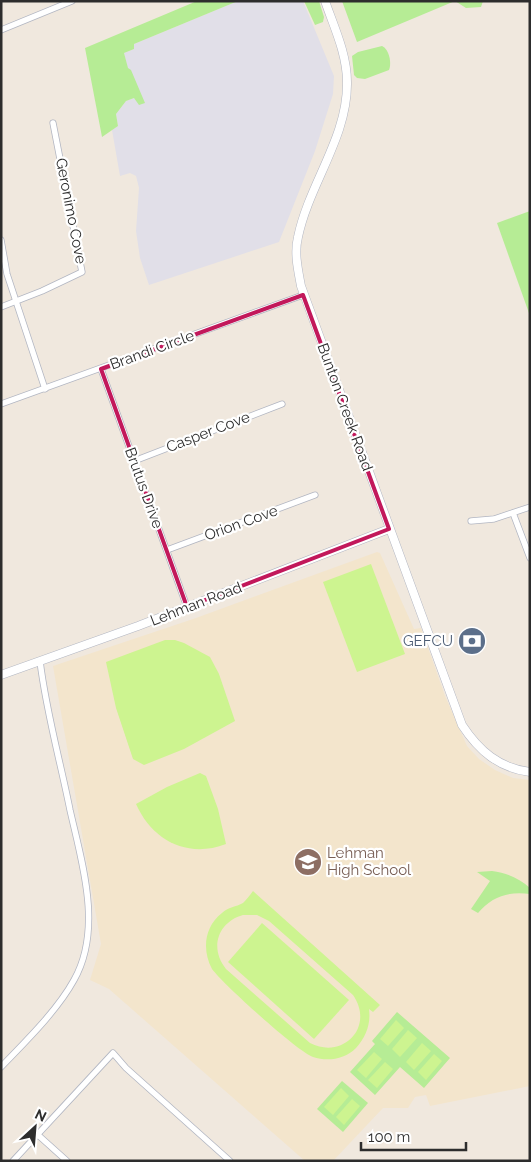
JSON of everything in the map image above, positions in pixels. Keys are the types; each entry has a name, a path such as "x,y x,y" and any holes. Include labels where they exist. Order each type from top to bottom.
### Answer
{"street":[{"path":"1,30 72,1"},
{"name":"Bunton Creek Road","path":"325,1 346,67 347,88 342,121 298,237 296,261 303,295 462,725 480,750 511,769 530,772"},
{"name":"Geronimo Cove","path":"1,307 82,272 53,123"},
{"path":"1,240 7,274 45,388"},
{"name":"Brandi Circle","path":"1,404 303,295"},
{"name":"Brutus Drive","path":"101,368 187,607"},
{"name":"Casper Cove","path":"134,460 282,404"},
{"name":"Orion Cove","path":"168,550 315,495"},
{"path":"472,521 494,519 530,507"},
{"path":"513,513 530,558"},
{"name":"Lehman Road","path":"1,675 187,607 389,529"},
{"path":"1,1067 26,1042 74,980 87,937 87,891 47,706 40,661"},
{"path":"13,1161 113,1053 126,1068 230,1161"},
{"path":"38,1135 68,1161"}],"highlighted area":[{"path":"303,295 389,529 187,607 101,369"}],"shaded area":[{"path":"238,1 303,1 334,76 333,94 315,151 279,242 149,285 140,258 136,231 139,188 136,176 130,173 120,176 112,130 118,126 116,114 126,101 134,98 124,53 134,49 134,44"},
{"name":"Lehman High School","path":"377,552 380,553 414,629 421,628 445,696 467,746 479,759 495,770 513,778 530,780 530,1086 430,1106 426,1095 415,1097 408,1108 383,1108 333,1161 305,1161 109,989 90,980 101,944 53,666 196,618"}],"green space":[{"path":"197,1 238,1 134,44 134,49 124,53 128,68 131,70 145,103 139,105 134,98 126,101 116,114 118,126 102,137 85,48"},
{"path":"304,1 319,1 324,17 323,22 315,25"},
{"path":"342,1 455,1 357,42"},
{"path":"455,1 483,1 481,7 466,8"},
{"path":"382,46 389,56 389,70 365,79 357,78 354,75 352,56 358,52"},
{"path":"530,211 530,316 497,223"},
{"path":"371,564 405,654 357,672 323,582"},
{"path":"165,640 175,640 184,643 210,657 219,674 235,721 184,749 144,765 133,759 116,708 106,662"},
{"path":"200,773 206,776 218,809 226,844 198,849 172,843 161,836 151,828 136,804 167,787"},
{"path":"492,871 522,881 530,888 530,894 515,893 502,896 489,902 478,913 471,909 490,881 477,872"},
{"path":"253,891 380,1005 373,1012 369,1009 369,1020 365,1035 356,1048 347,1055 336,1059 324,1059 313,1057 305,1052 261,1017 212,969 206,947 206,939 211,925 224,911 243,903","holes":["243,915 257,915 269,921 353,995 359,1007 358,1029 344,1044 334,1047 322,1047 310,1043 226,969 221,961 217,945 222,930 234,918"]},
{"path":"262,923 349,1000 314,1039 228,962"},
{"path":"397,1012 450,1058 424,1088 400,1067 375,1095 350,1072 375,1044 372,1041"},
{"path":"396,1020 404,1028 388,1046 380,1039"},
{"path":"408,1030 417,1038 400,1057 392,1049"},
{"path":"422,1043 431,1051 414,1070 406,1062"},
{"path":"374,1052 382,1059 366,1078 357,1070"},
{"path":"434,1054 442,1061 426,1080 418,1072"},
{"path":"385,1062 393,1069 377,1088 368,1080"},
{"path":"342,1081 368,1103 343,1132 317,1109"},
{"path":"341,1088 349,1096 333,1115 324,1107"},
{"path":"352,1099 360,1106 344,1125 336,1117"}],"place":[{"name":"GEFCU","path":"472,641"},
{"name":"Lehman High School","path":"308,862"}]}
